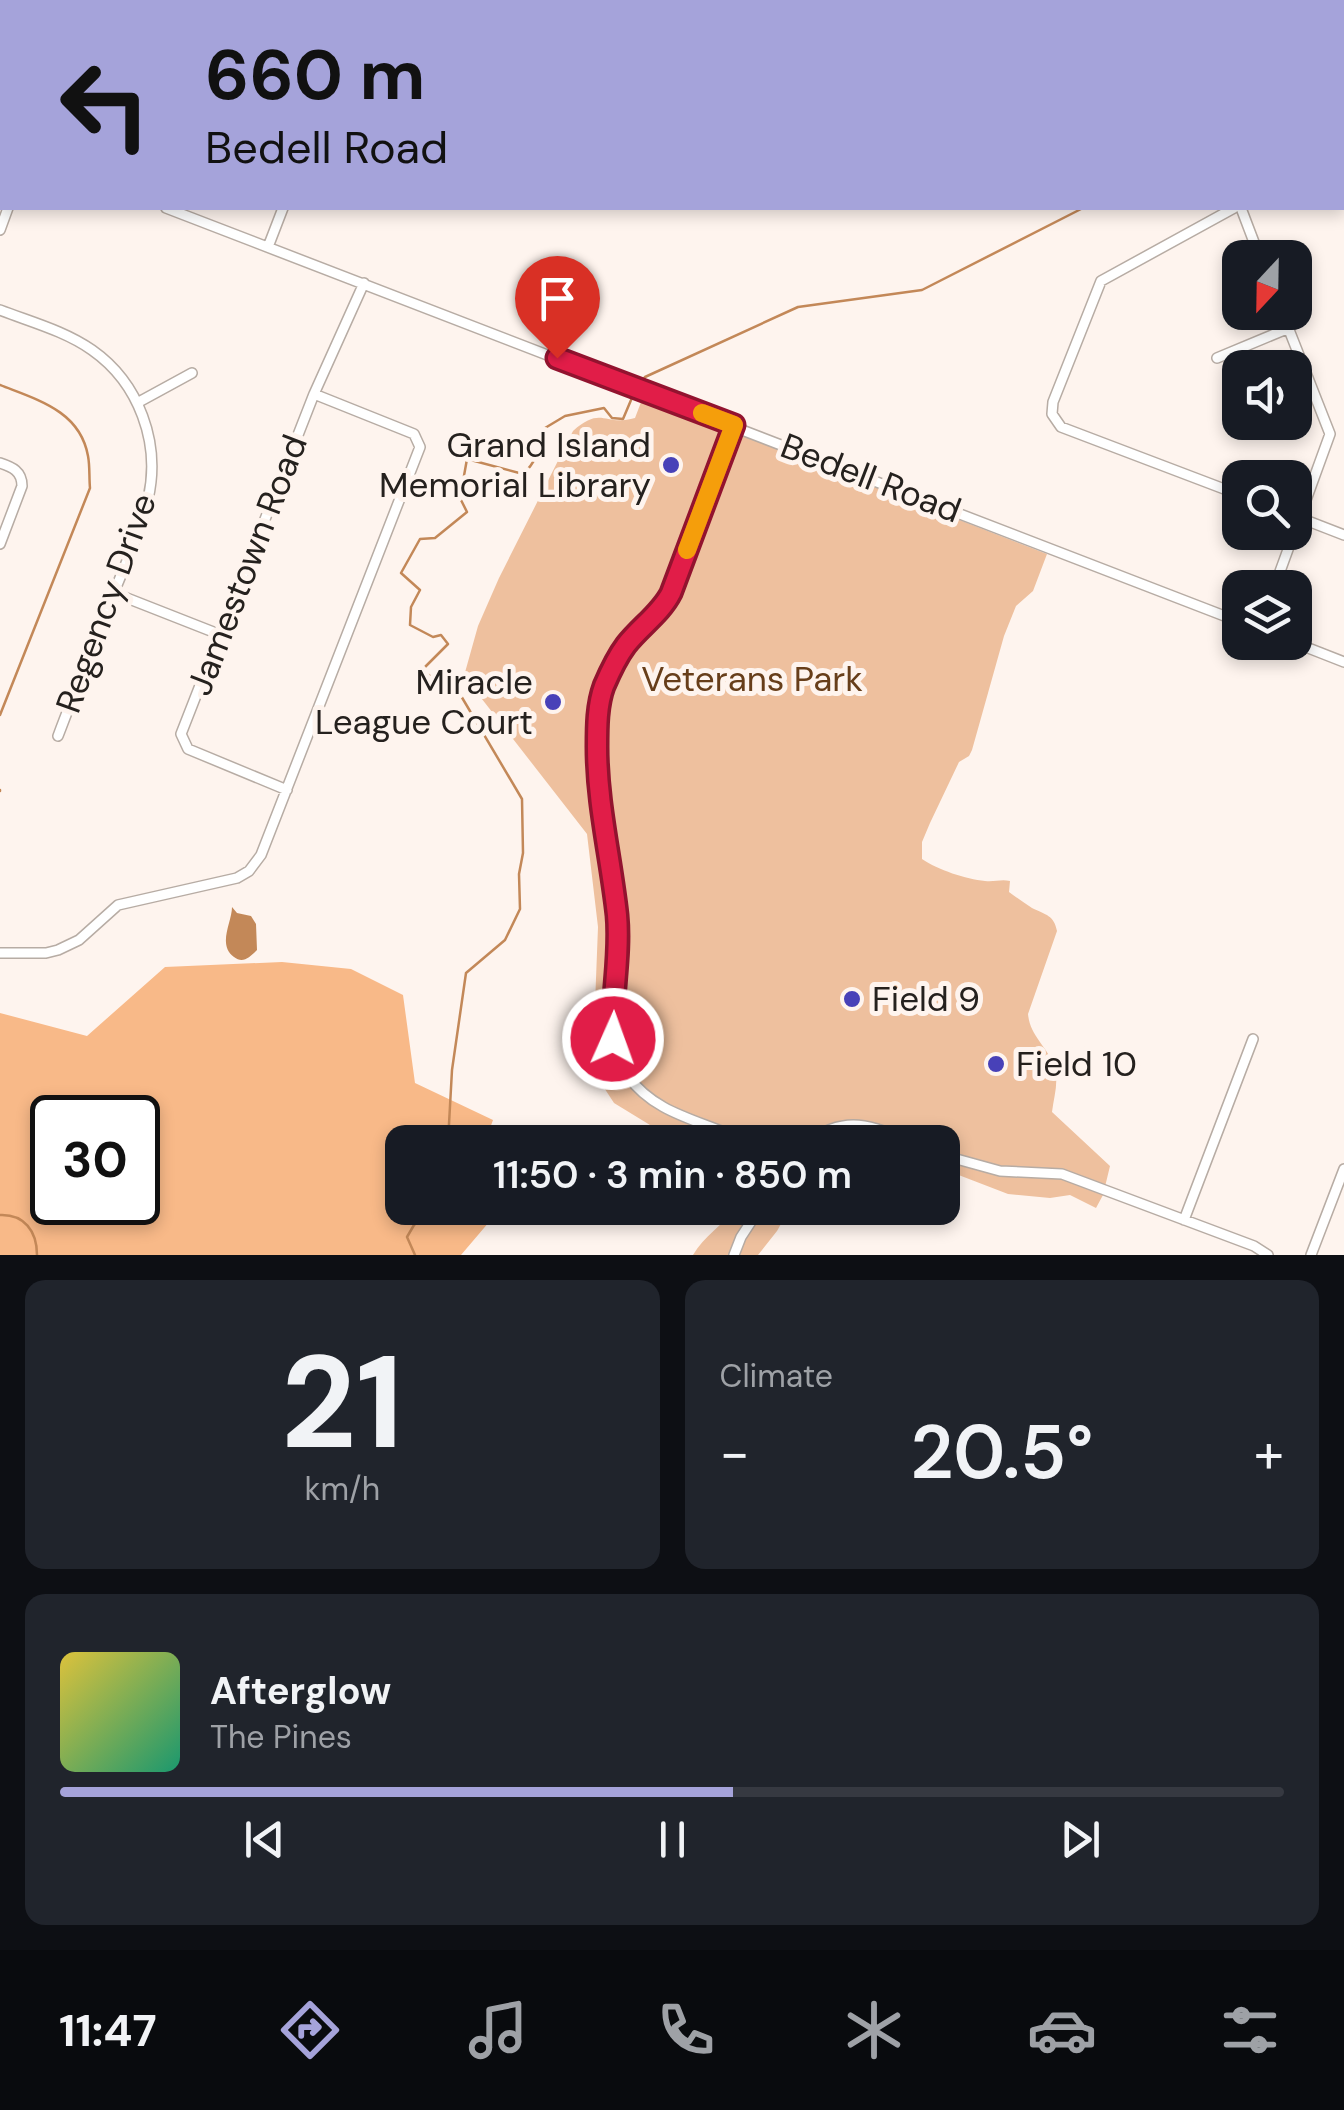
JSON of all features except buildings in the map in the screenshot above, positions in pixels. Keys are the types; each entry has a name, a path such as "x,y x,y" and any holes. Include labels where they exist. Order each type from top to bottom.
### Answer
{"street":[{"name":"Bedell Road","path":"171,210 1222,615"},
{"path":"268,246 282,210"},
{"path":"1222,488 1061,427 1052,414 1053,402 1101,281 1233,210"},
{"path":"1238,210 1252,240"},
{"name":"Jamestown Road","path":"286,790 188,749 181,734 314,394 364,283"},
{"name":"Regency Drive","path":"0,310 68,336 94,351 123,380 137,402 150,444 151,487 144,515 58,736"},
{"path":"1217,358 1283,330"},
{"path":"1289,330 1330,434 1312,481"},
{"path":"137,402 192,373"},
{"path":"0,953 58,950 78,940 118,905 237,878 256,863 420,448 414,434 314,394"},
{"path":"708,1125 682,1118 650,1098 629,1078 618,1060 612,1018 617,918 600,806 597,729 603,689 614,665 671,593 734,425"},
{"path":"0,463 17,470 22,480 0,544"},
{"path":"1312,523 1344,535"},
{"path":"114,593 221,635"},
{"path":"1312,649 1344,662"},
{"path":"1184,1220 1253,1039"},
{"path":"960,1160 1000,1171 1062,1174 1254,1246 1268,1255"},
{"path":"1311,1255 1344,1170"},
{"path":"734,1255 749,1225"}],"green space":[{"name":"Veterans Park","path":"643,397 1047,554 1033,591 1016,606 972,750 959,762 930,823 922,842 922,859 969,878 1010,881 1009,892 1054,922 1057,931 1028,1014 1055,1070 1052,1112 1110,1166 1096,1208 1070,1195 1050,1198 1008,1194 960,1176 960,1125 650,1125 614,1103 599,1080 593,1056 598,927 587,834 464,676 478,626 499,578 573,431 591,419 635,418"},
{"path":"720,1225 780,1225 758,1255 693,1255"}],"shaded area":[{"path":"232,907 237,913 251,916 256,924 257,950 243,960 234,957 227,946"},
{"path":"282,962 351,969 403,995 415,1083 493,1120 491,1125 385,1125 385,1225 487,1225 461,1255 0,1255 0,1013 87,1036 165,967"}],"waterway":[{"path":"640,383 645,377 798,307 922,290 1079,210"},
{"path":"0,385 55,409 76,428 88,456 90,488 0,715"},
{"path":"449,1125 452,1070 466,973 505,940 520,909 522,799 454,684 438,682 422,670 448,644 441,635 433,637 410,625 411,607 420,590 401,573 420,539 435,538 467,512 460,498 467,459 523,474 538,453 545,428 565,416 604,408 612,418 623,419 634,393"},
{"path":"0,1215 16,1217 28,1226 35,1238 37,1255"},
{"path":"414,1225 407,1237 415,1255"}],"slow traffic":[{"path":"687,550 734,425 702,413"}],"place":[{"name":"Grand Island Memorial Library","path":"671,465"},
{"name":"Miracle League Court","path":"553,702"},
{"name":"Field 9","path":"852,999"},
{"name":"Field 10","path":"996,1064"}],"route":[{"path":"557,358 734,425 671,593 626,646 601,697 597,771 617,918 613,1039"}]}
